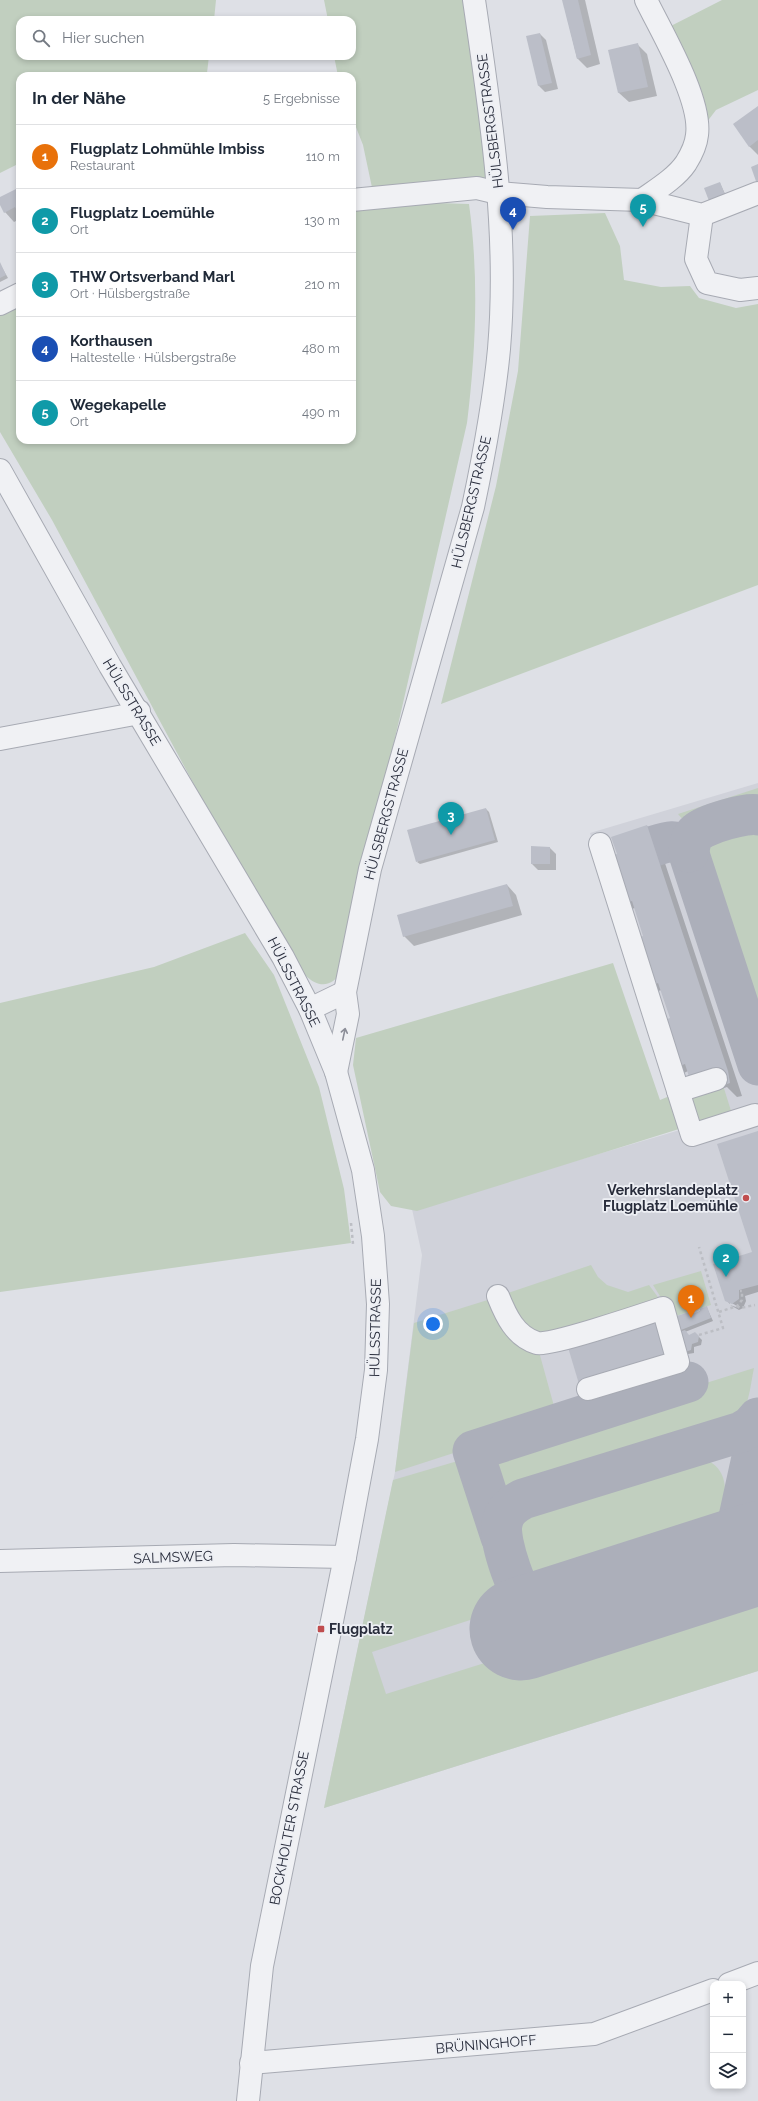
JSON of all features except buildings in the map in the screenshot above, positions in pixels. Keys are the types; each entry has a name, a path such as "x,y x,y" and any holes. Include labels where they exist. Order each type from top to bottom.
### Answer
{"street":[{"name":"HÜLSBERGSTRASSE","path":"336,1072 348,1014 345,992 370,869 473,507 485,453 499,349 501,276 498,193 489,105 474,0"},
{"path":"642,200 685,165 693,150 697,135 696,112 684,79 646,0"},
{"path":"356,200 477,188 498,193 547,197 642,200 702,216 758,193"},
{"path":"702,216 696,259 707,283 740,290 758,288"},
{"path":"0,304 16,296"},
{"name":"HÜLSSTRASSE","path":"0,470 110,666 283,957 310,1009 336,1072 353,1127 363,1170 373,1236 378,1304 376,1370 367,1439 345,1557"},
{"path":"0,739 129,715 138,711"},
{"path":"600,844 692,1135 755,1115"},
{"path":"310,1009 345,992"},
{"path":"678,1091 716,1079"},
{"path":"498,1296 513,1327 524,1337 543,1344 663,1308 678,1362 588,1389"},
{"name":"SALMSWEG","path":"0,1562 234,1555 345,1557"},
{"name":"BOCKHOLTER STRASSE","path":"248,2101 262,1966 345,1557"},
{"path":"737,1981 758,1973"},
{"name":"BRÜNINGHOFF","path":"251,2062 594,2034 710,1991"}],"path":[{"path":"350,1216 354,1247"},
{"path":"698,1335 723,1328 699,1247"},
{"path":"738,1306 742,1298 742,1291 740,1291"},
{"path":"719,1312 738,1306 740,1308 754,1305"}],"shaded area":[{"path":"758,783 758,1671 324,1808 395,1472 422,1255 412,1209 680,1130 590,833"}],"green space":[{"path":"0,0 216,0 214,16 16,16 16,60 209,60 207,72 16,72 16,165 0,173"},
{"path":"324,0 466,0 498,193 374,197 363,145 356,127 356,72 337,72 335,60 356,60 356,16 327,16"},
{"path":"722,0 758,0 758,90 716,110 697,135 661,31"},
{"path":"406,202 469,204 475,286 473,368 467,423 342,970 330,983 320,984 310,980 305,975 227,846 52,520 0,432 0,314 16,306 16,444 356,444 356,207"},
{"path":"605,213 620,246 624,280 661,287 690,286 699,298 736,308 758,304 758,585 441,704 496,486 518,371 530,216"},
{"path":"758,788 758,803 749,803 699,821 684,821 678,814"},
{"path":"750,823 758,826 758,1022 703,853 709,839 720,831"},
{"path":"245,933 274,975 319,1087 344,1189 351,1243 0,1292 0,1003 154,967"},
{"path":"613,963 660,1100 672,1095 679,1129 417,1211 391,1206 380,1192 353,1065 356,1038"},
{"path":"722,1082 732,1114 693,1126 683,1095"},
{"path":"591,1265 598,1277 607,1285 628,1292 649,1285 663,1304 537,1338 502,1295"},
{"path":"701,1271 711,1305 673,1317 653,1285"},
{"path":"494,1298 538,1348 557,1417 549,1422 395,1472 414,1323"},
{"path":"754,1368 746,1406 733,1424 505,1496 500,1495 497,1492 491,1482 485,1461 485,1457 489,1451"},
{"path":"690,1457 710,1462 717,1467 722,1474 724,1481 725,1500 719,1527 714,1537 706,1545 563,1592 538,1589 529,1584 519,1567 513,1541 514,1524 521,1513 526,1509 536,1503 681,1458"},
{"path":"461,1460 468,1463 513,1606 372,1652 386,1694 758,1577 758,1671 324,1808 393,1480"}],"taxiway":[{"path":"689,852 690,843 693,836 702,829 717,822 736,817 758,815"},
{"path":"654,846 667,842 675,842 687,848 758,1065"},
{"path":"501,1537 473,1451 688,1382"},
{"path":"574,1612 548,1616 533,1611 527,1605 516,1583 503,1543 502,1524 503,1519 509,1509 523,1499 741,1432 751,1426 758,1418"},
{"path":"710,1569 724,1558 733,1545 758,1430"}],"runway":[{"path":"521,1629 758,1553"}],"place":[{"name":"Wegekapelle","path":"643,227"},
{"name":"Korthausen","path":"513,230"},
{"name":"THW Ortsverband Marl","path":"451,835"},
{"name":"Verkehrslandeplatz Flugplatz Loemühle","path":"746,1198"},
{"name":"Flugplatz Loemühle","path":"726,1277"},
{"name":"Flugplatz Lohmühle Imbiss","path":"691,1318"},
{"name":"Flugplatz","path":"321,1629"}]}
